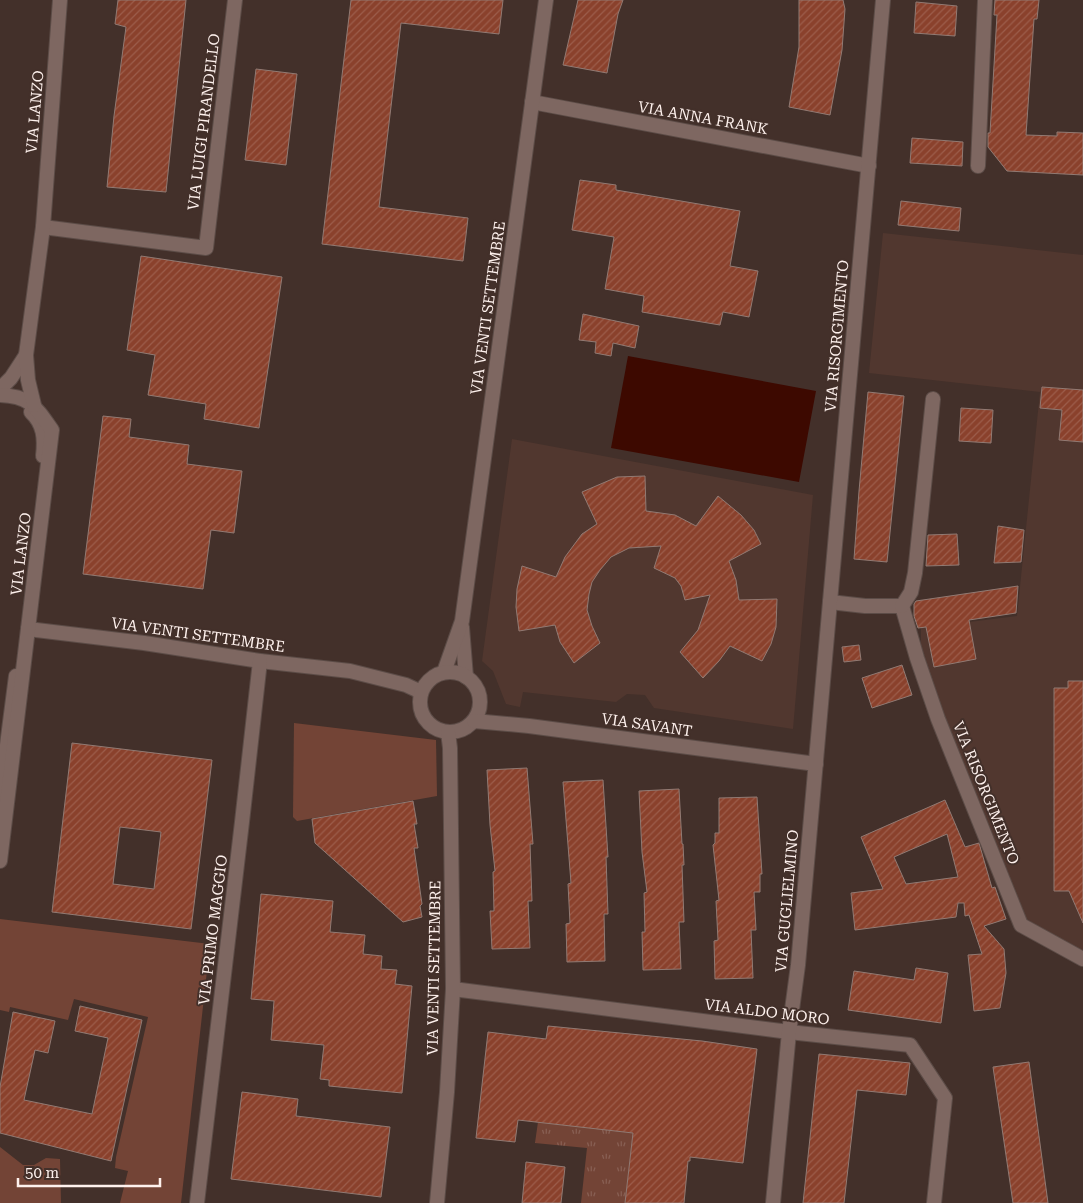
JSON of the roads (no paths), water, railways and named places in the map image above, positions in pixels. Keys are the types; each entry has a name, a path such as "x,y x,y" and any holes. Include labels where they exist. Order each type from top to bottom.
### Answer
{"street":[{"name":"VIA LANZO","path":"0,861 52,430 34,406 28,380 26,355 43,227 60,0"},
{"name":"VIA LUIGI PIRANDELLO","path":"43,227 206,248 235,0"},
{"name":"VIA VENTI SETTEMBRE","path":"444,672 462,621 546,0"},
{"name":"VIA RISORGIMENTO","path":"830,602 883,0"},
{"path":"978,166 985,0"},
{"name":"VIA ANNA FRANK","path":"532,102 868,166"},
{"name":"VIA LANZO","path":"0,389 11,378 26,355"},
{"path":"0,395 21,398 34,406"},
{"path":"830,602 865,606 902,606 911,592 915,573 933,399"},
{"path":"0,400 18,402 34,414 40,423 45,442 0,799"},
{"name":"VIA GUGLIELMINO","path":"773,1203 789,1032 799,955 830,602"},
{"name":"VIA RISORGIMENTO","path":"902,606 938,719 1022,925 1083,959"},
{"name":"VIA VENTI SETTEMBRE","path":"462,621 466,677"},
{"name":"VIA VENTI SETTEMBRE","path":"28,629 144,643 260,661 350,671 406,685 421,692"},
{"name":"VIA PRIMO MAGGIO","path":"197,1203 260,661"},
{"path":"444,672 457,673 466,677 474,684 480,702 474,721 457,732 438,730 431,726 424,719 419,701 421,692 426,684 432,678 444,672"},
{"name":"VIA SAVANT","path":"474,721 529,726 816,764"},
{"name":"VIA VENTI SETTEMBRE","path":"437,1203 448,1092 453,989 450,748 448,732"},
{"name":"VIA ALDO MORO","path":"453,989 789,1032 910,1045 945,1098 934,1203"}]}
